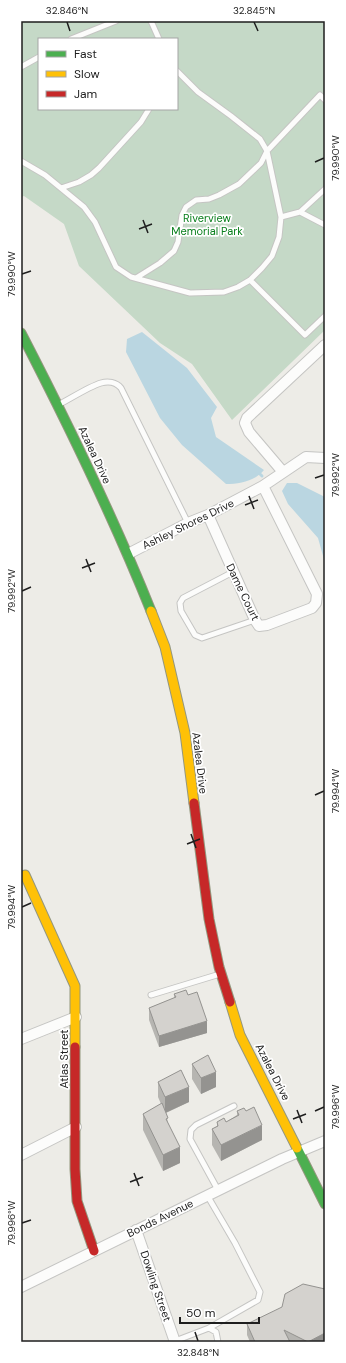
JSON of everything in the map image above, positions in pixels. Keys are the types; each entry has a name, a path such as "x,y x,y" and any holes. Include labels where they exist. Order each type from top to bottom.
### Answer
{"street":[{"name":"Azalea Drive","path":"21,334 58,405 128,554 165,647 185,733 209,919 221,974 240,1035 325,1204"},
{"path":"283,472 249,432 245,423 247,418 325,345"},
{"name":"Ashley Shores Drive","path":"128,554 263,486 306,457 325,458"},
{"name":"Dame Court","path":"208,515 259,626 267,625 312,608 316,603 317,594 263,486"},
{"name":"Atlas Street","path":"25,875 76,986 76,1127 74,1170 77,1201 94,1251"},
{"path":"21,1038 76,1017"},
{"path":"21,1155 76,1127"},
{"name":"Bonds Avenue","path":"21,1287 207,1195 299,1151 325,1141"},
{"name":"Dowling Street","path":"136,1230 175,1341"}],"lane":[{"path":"74,38 116,21"},
{"path":"151,21 159,38"},
{"path":"21,67 38,58"},
{"path":"21,161 44,175 84,208 95,222 116,267 131,277 190,293 224,292 238,287 250,280 262,268 272,256 280,237 281,217 267,151 260,139 198,92 178,72"},
{"path":"136,278 160,263 174,250 178,242 182,215 186,207 196,200 209,199 239,184 261,163 267,151 320,95 325,100"},
{"path":"61,188 78,182 99,168 141,122 149,110"},
{"path":"281,217 300,212 325,188"},
{"path":"300,212 325,225"},
{"path":"250,280 305,335 325,316"},
{"path":"58,405 101,383 118,384 188,523"},
{"path":"233,572 183,598 180,603 181,611 195,635 202,638 255,620"},
{"path":"151,995 221,974"},
{"path":"218,1190 190,1139 191,1130 196,1125 234,1106"},
{"path":"175,1341 209,1328 258,1300 260,1292 207,1195"},
{"path":"209,1328 216,1332 218,1342"}],"green space":[{"name":"Riverview Memorial Park","path":"21,21 325,21 325,330 232,420 192,364 160,343 79,266 64,224 24,196 21,197"}],"water":[{"path":"142,332 187,368 217,407 211,418 216,437 264,470 260,474 247,481 226,484 182,445 160,418 126,352 127,339"},
{"path":"287,483 297,483 325,497 325,563 318,538 288,504 282,491"}],"building":[{"path":"186,990 188,995 197,992 207,1021 159,1036 149,1008 176,997 174,994"},
{"path":"208,1055 216,1072 201,1078 192,1064"},
{"path":"181,1070 189,1087 165,1097 158,1082"},
{"path":"162,1103 168,1118 166,1119 180,1147 163,1155 143,1114"},
{"path":"254,1107 262,1125 221,1145 212,1129 218,1126 217,1122 224,1118 226,1122 239,1115 237,1111 244,1108 246,1111"},
{"path":"303,1284 325,1289 325,1333 308,1342 284,1330 290,1342 255,1342 247,1324 282,1307 285,1294"}],"traffic: fast":[{"path":"21,333 89,470 151,611"},
{"path":"297,1148 325,1204"}],"traffic: slow":[{"path":"151,611 165,647 185,733 194,803"},
{"path":"25,875 75,986 75,1047"},
{"path":"230,1002 240,1035 297,1148"}],"traffic: jam":[{"path":"194,803 209,919 219,967 230,1002"},
{"path":"75,1047 75,1169 77,1201 94,1251"}]}
